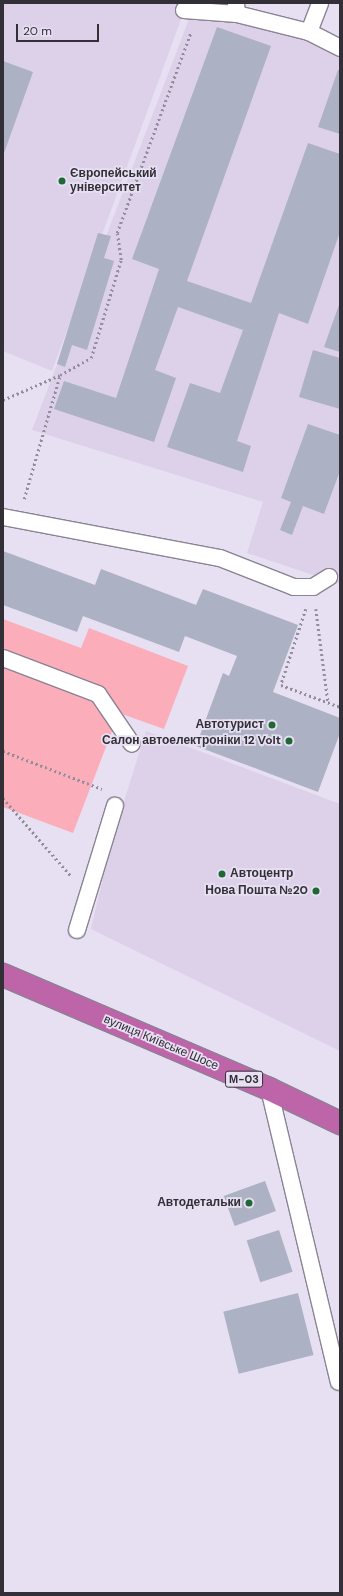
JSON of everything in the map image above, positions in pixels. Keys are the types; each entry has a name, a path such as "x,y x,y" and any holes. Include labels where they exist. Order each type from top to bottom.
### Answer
{"highway":[{"name":"вулиця Київське Шосе","path":"3,975 269,1089 340,1123"}],"lane":[{"path":"310,32 320,3"},
{"path":"191,11 237,9 310,32 340,48"},
{"path":"10,518 220,558 294,587 313,587 328,577"},
{"path":"3,658 98,694 132,744"},
{"path":"77,930 115,806"},
{"path":"269,1089 339,1382"}],"path":[{"path":"3,400 60,375 91,358 120,260 117,233 191,11"},
{"path":"10,518 60,375"},
{"path":"313,587 328,702"},
{"path":"313,587 281,685 340,707"},
{"path":"3,751 101,788 115,806"},
{"path":"3,798 88,895"}],"shaded area":[{"name":"Європейський університет","path":"3,3 187,3 52,371 3,351"},
{"path":"194,6 317,26 340,40 340,584 247,553 263,502 32,430"},
{"path":"3,619 81,648 89,628 188,666 164,729 119,713 73,833 3,807"},
{"name":"Автоцентр","path":"146,731 340,804 340,1051 91,929 111,843"}],"building":[{"path":"217,27 271,46 187,281 251,303 308,143 340,154 340,232 308,324 279,313 237,441 251,446 243,472 167,447 190,383 220,393 243,330 178,307 155,370 176,378 154,442 54,409 64,381 116,398 159,269 132,259"},
{"path":"3,61 33,72 3,156"},
{"path":"338,70 340,70 340,134 318,127"},
{"path":"98,233 111,236 104,258 114,261 87,350 72,345 65,367 57,364"},
{"path":"340,302 340,352 324,347"},
{"path":"313,350 340,358 340,409 299,397"},
{"path":"308,424 340,435 340,471 324,514 303,506 292,535 280,530 291,502 281,498"},
{"path":"3,551 95,585 101,569 196,605 203,589 298,625 273,692 340,718 340,733 318,792 196,746 223,673 229,676 237,656 185,636 179,652 83,616 77,632 3,605"},
{"name":"Автодетальки","path":"265,1181 276,1211 235,1226 224,1196"},
{"path":"279,1230 293,1272 260,1282 247,1241"},
{"path":"298,1293 313,1355 239,1374 223,1312"}],"place":[{"name":"Європейський університет","path":"62,181"},
{"name":"Автотурист","path":"272,725"},
{"name":"Салон автоелектроніки 12 Volt","path":"289,741"},
{"name":"Автоцентр","path":"222,874"},
{"name":"Нова Пошта №20","path":"316,891"},
{"name":"Автодетальки","path":"249,1203"}]}
